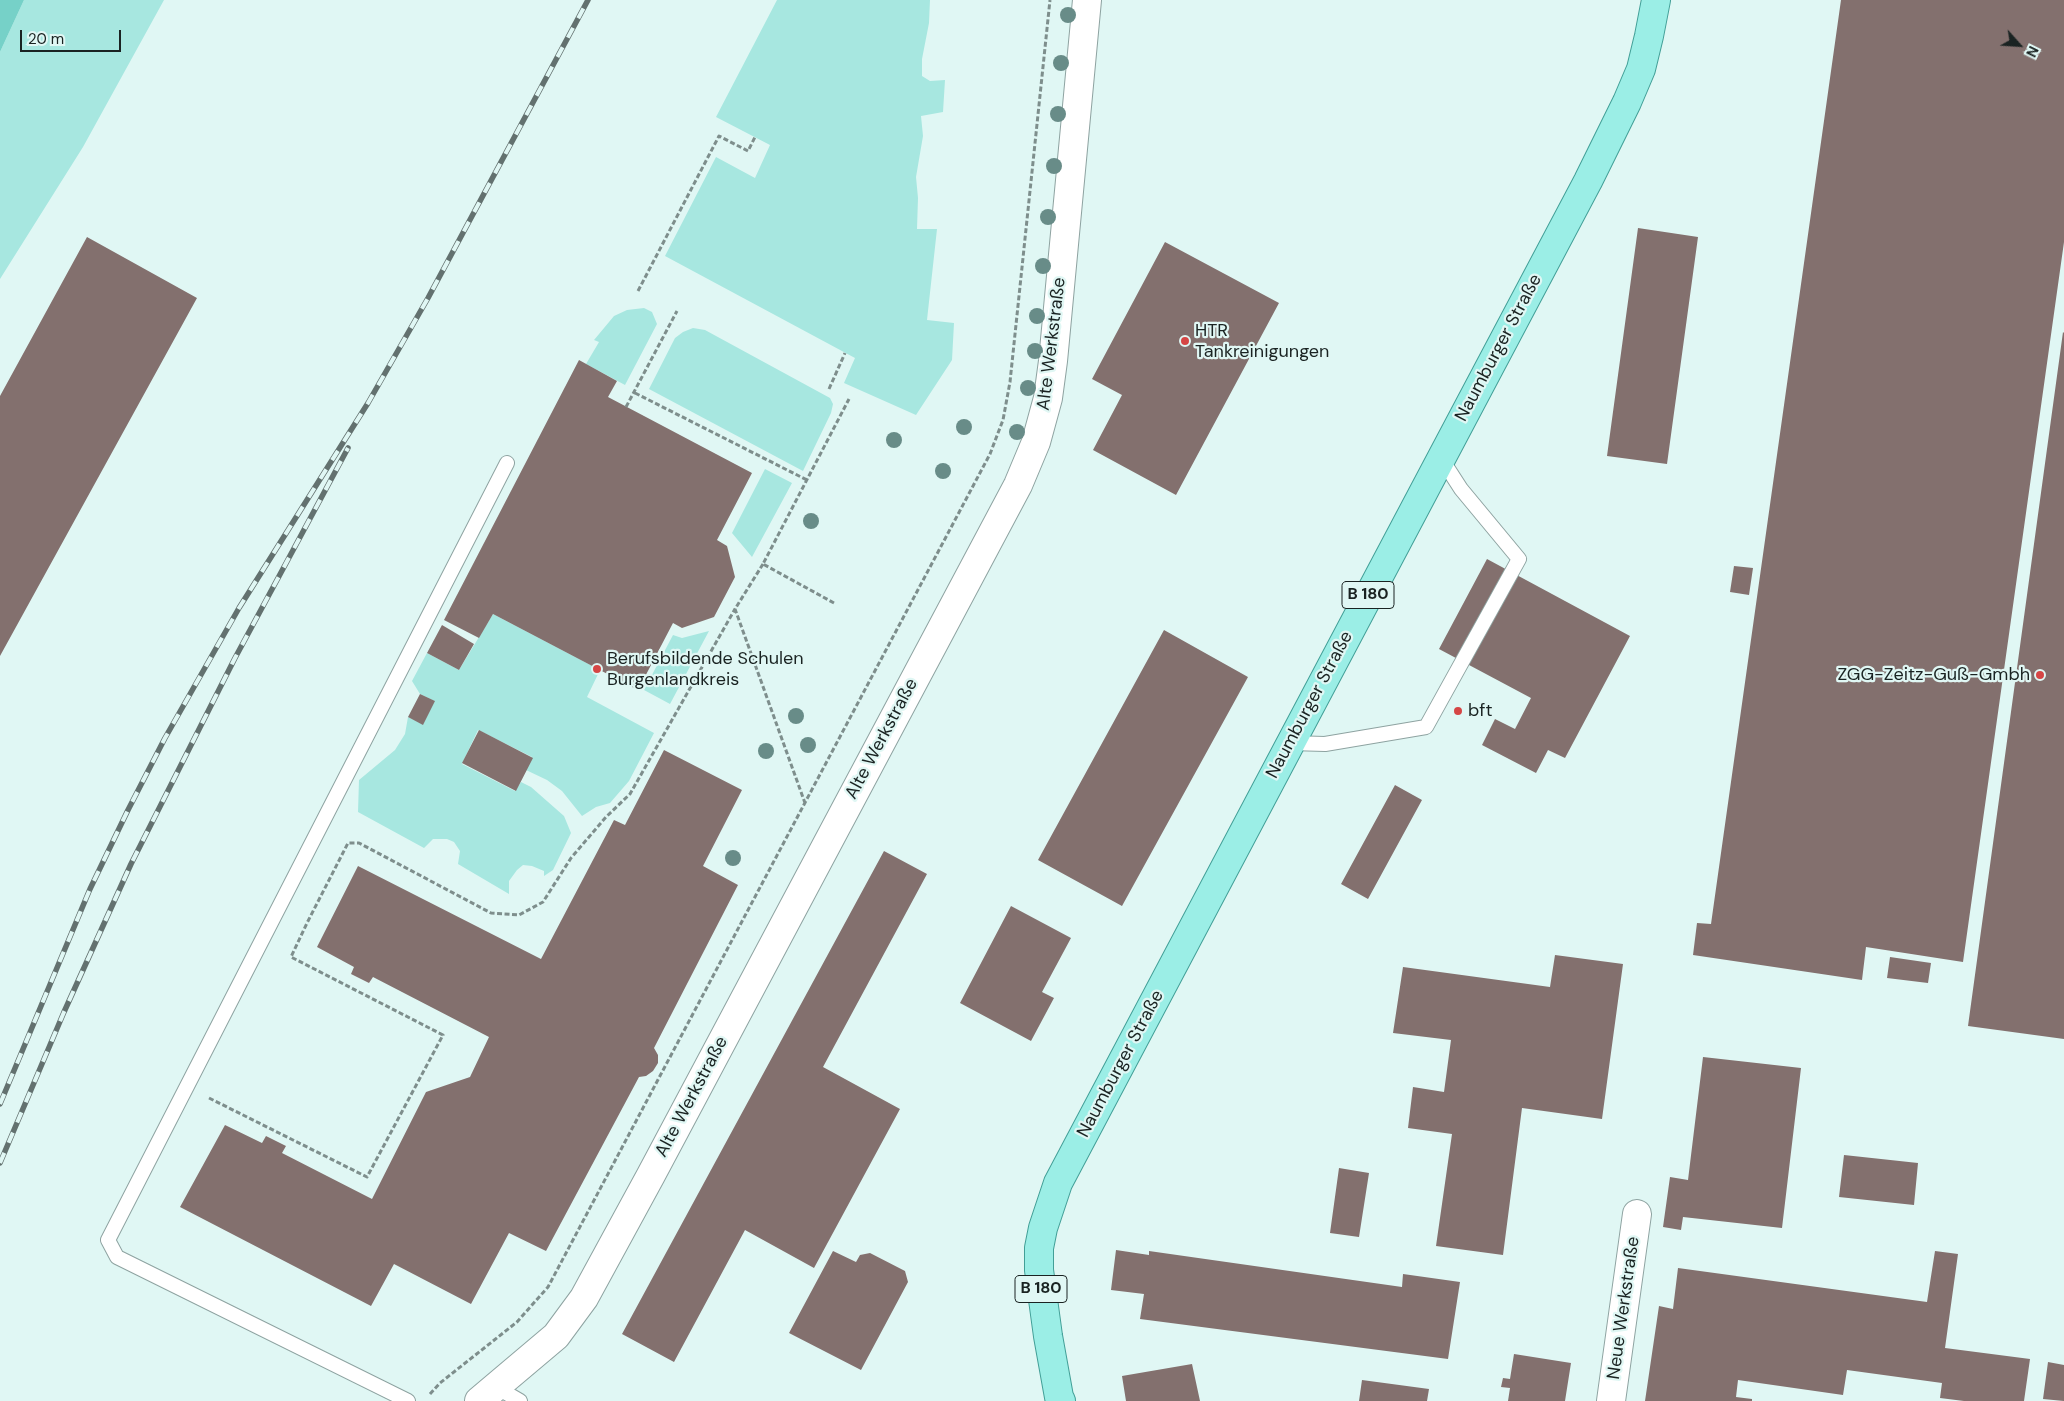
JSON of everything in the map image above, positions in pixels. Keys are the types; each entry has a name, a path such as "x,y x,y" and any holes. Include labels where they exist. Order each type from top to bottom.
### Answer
{"main road":[{"name":"Naumburger Straße","path":"1059,1400 1039,1270 1039,1248 1048,1209 1058,1183 1588,181 1623,111 1640,68 1656,0"}],"street":[{"name":"Alte Werkstraße","path":"488,1394 556,1336 584,1298 1018,485 1036,442 1048,398 1052,370 1087,0"},
{"name":"Neue Werkstraße","path":"1611,1401 1637,1214"}],"lane":[{"path":"1290,743 1325,744 1426,727 1519,559 1461,489 1441,458"},
{"path":"408,1401 117,1257 108,1240 507,463"},
{"path":"488,1394 520,1401"}],"path":[{"path":"425,1401 440,1383 517,1322 548,1286 983,467 1003,420 1010,382 1050,0"},
{"path":"638,291 719,136 748,151 755,137"},
{"path":"626,407 677,311"},
{"path":"829,389 845,353"},
{"path":"635,392 807,480"},
{"path":"206,1105 209,1097 367,1177 443,1035 291,957 306,922 348,843 359,843 491,913 519,915 543,902 571,858 606,817 630,794 735,609 763,564 849,399"},
{"path":"763,564 834,603"},
{"path":"735,609 805,804"}],"shaded area":[{"path":"0,0 24,0 0,52"},
{"path":"24,0 164,0 83,147 0,279 0,52"},
{"path":"777,0 930,0 929,23 922,59 922,76 930,81 945,80 943,112 921,116 923,136 916,177 918,198 917,229 937,229 927,320 954,323 952,360 916,415 844,383 855,358 665,256 716,157 755,178 770,145 716,117"},
{"path":"644,308 652,312 657,324 625,385 586,364 599,342 594,340 614,316 627,310"},
{"path":"693,328 705,330 830,398 833,404 831,413 803,471 649,389 675,338"},
{"path":"765,469 792,483 752,557 732,533"},
{"path":"493,614 600,670 587,697 654,733 629,781 610,803 596,807 582,816 562,791 547,780 526,770 532,757 478,730 462,764 515,791 521,782 531,787 564,816 571,833 553,870 544,876 544,871 532,866 523,865 509,881 509,894 458,864 460,851 454,842 447,839 433,839 424,848 358,812 359,780 395,750 405,734 408,717 423,724 434,701 420,694 412,681 427,653 459,670"},
{"path":"709,631 670,704 644,690 673,635 682,638"}],"building":[{"path":"1841,0 2064,0 2064,242 1963,962 1866,947 1862,980 1693,955 1697,923 1711,924"},
{"path":"1638,228 1698,237 1667,464 1607,456"},
{"path":"87,237 197,298 0,656 0,396"},
{"name":"HTR Tankreinigungen","path":"1165,242 1279,303 1176,495 1093,450 1122,395 1092,379"},
{"name":"ZGG-Zeitz-Guß-Gmbh","path":"2064,333 2064,1039 1968,1026"},
{"path":"579,360 617,381 608,397 752,473 717,540 727,546 735,577 714,617 682,628 673,623 638,690 493,614 479,638 444,620"},
{"path":"1487,559 1630,636 1565,758 1548,750 1536,773 1482,745 1495,719 1515,729 1531,698 1439,649"},
{"path":"1734,566 1753,568 1749,595 1730,592"},
{"path":"442,625 474,644 459,670 427,653"},
{"path":"1164,630 1248,677 1122,906 1038,860"},
{"path":"420,694 435,701 423,725 408,717"},
{"path":"479,730 533,758 516,791 462,763"},
{"path":"664,750 742,790 703,866 738,885 654,1048 658,1055 658,1063 653,1071 646,1076 639,1077 546,1251 509,1233 471,1304 394,1264 371,1306 180,1207 225,1125 262,1143 266,1136 286,1146 282,1153 372,1199 426,1092 470,1077 489,1037 373,977 369,983 351,974 354,967 317,947 358,866 541,959 614,820 625,825"},
{"path":"1395,785 1422,800 1368,899 1341,884"},
{"path":"884,851 927,874 823,1067 900,1109 814,1268 745,1230 674,1362 622,1334"},
{"path":"1011,906 1071,938 1042,992 1054,998 1031,1041 960,1003"},
{"path":"1555,955 1623,964 1602,1119 1522,1108 1503,1255 1436,1246 1452,1134 1408,1128 1413,1087 1444,1092 1451,1040 1393,1033 1403,967 1550,987"},
{"path":"1890,957 1931,963 1928,983 1887,978"},
{"path":"1703,1057 1801,1068 1782,1228 1683,1217 1681,1230 1663,1227 1670,1177 1688,1180"},
{"path":"1844,1155 1918,1163 1914,1205 1839,1197"},
{"path":"1339,1168 1369,1173 1359,1237 1330,1233"},
{"path":"1116,1250 1149,1255 1149,1251 1402,1287 1403,1274 1460,1282 1448,1359 1140,1319 1144,1294 1111,1290"},
{"path":"833,1251 856,1262 860,1255 870,1253 905,1271 908,1282 861,1370 789,1333"},
{"path":"1935,1251 1958,1254 1945,1348 2030,1359 2024,1401 1964,1401 1940,1398 1942,1383 1847,1370 1843,1395 1738,1380 1736,1397 1752,1399 1752,1401 1645,1401 1659,1306 1673,1309 1678,1268 1927,1302"},
{"path":"1514,1354 1571,1363 1565,1401 1508,1401 1510,1388 1501,1387 1503,1378 1510,1379"},
{"path":"2048,1362 2064,1365 2064,1401 2043,1399"},
{"path":"1192,1364 1200,1401 1126,1401 1122,1376"},
{"path":"1362,1380 1429,1389 1427,1401 1359,1401"}],"railway":[{"path":"0,1104 90,889 165,738 239,608 368,403 428,298 588,0"},
{"path":"0,1163 64,1012 131,864 235,658 348,448"}],"place":[{"name":"HTR Tankreinigungen","path":"1185,341"},
{"name":"Berufsbildende Schulen Burgenlandkreis","path":"597,669"},
{"name":"ZGG-Zeitz-Guß-Gmbh","path":"2040,675"},
{"name":"bft","path":"1458,711"}]}
